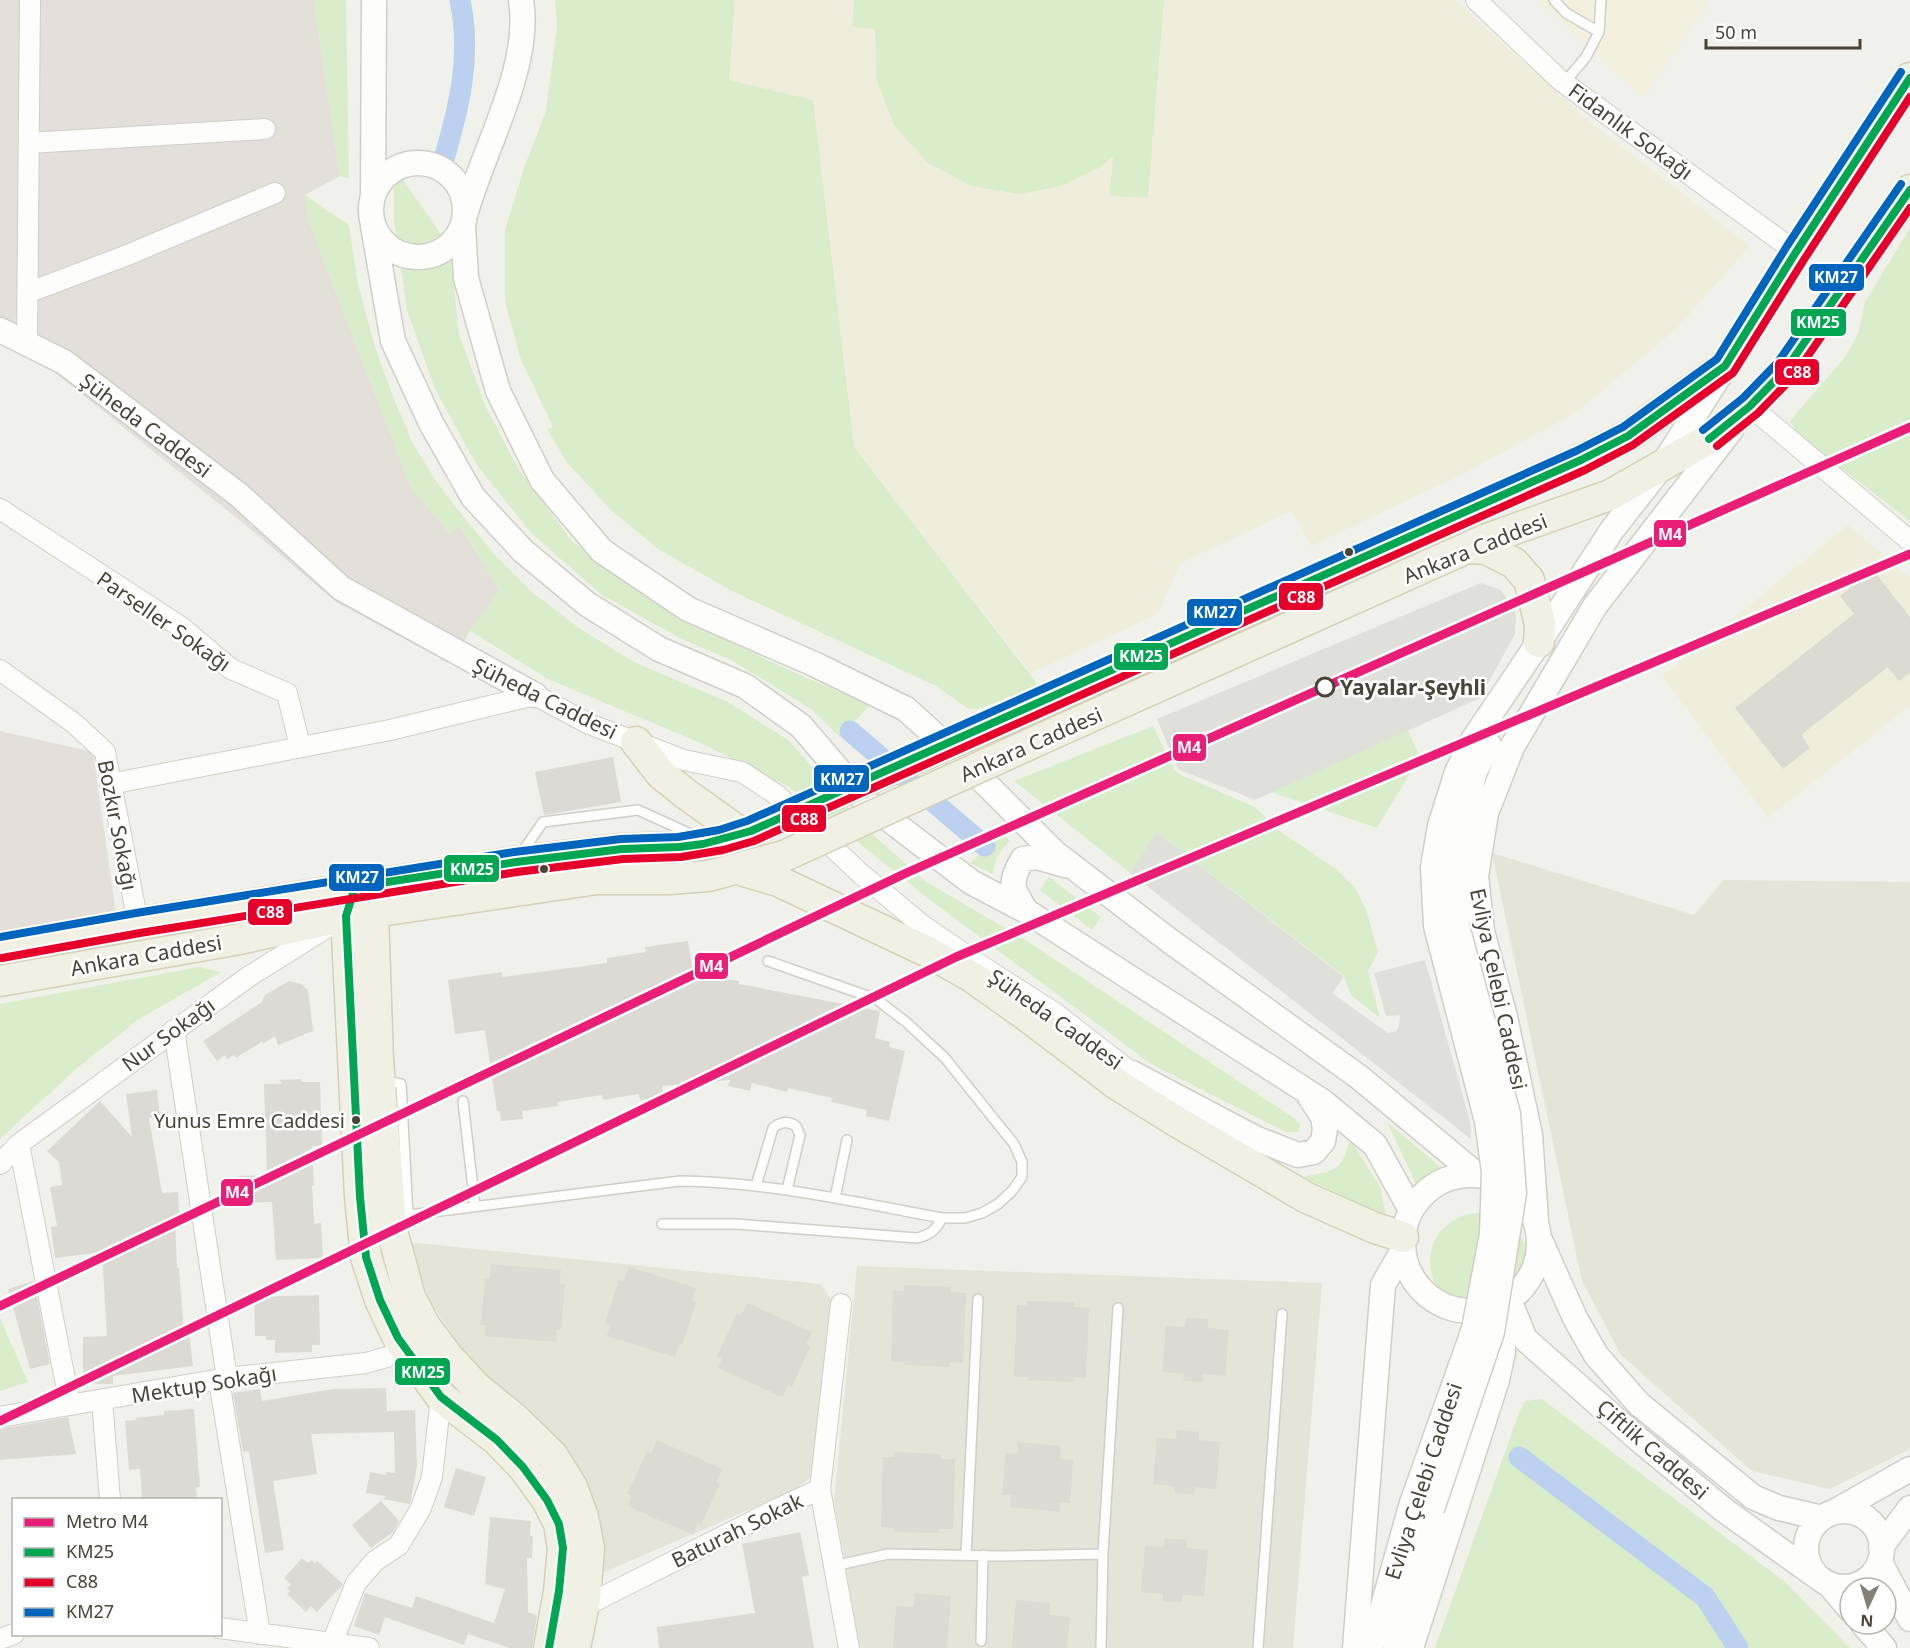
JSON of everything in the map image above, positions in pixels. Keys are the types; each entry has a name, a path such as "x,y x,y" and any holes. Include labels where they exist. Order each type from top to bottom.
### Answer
{"main road":[{"name":"Ankara Caddesi","path":"0,948 138,922 516,862 622,849 679,848 709,843 753,829 1033,707 1581,460 1629,436 1725,366 1796,252 1910,78"},
{"name":"Ankara Caddesi","path":"0,981 234,940 359,914 597,879 690,877 737,869 784,856 1467,548 1610,495 1714,436 1750,406 1786,369 1910,190"},
{"path":"1467,548 1486,549 1505,558 1514,563 1529,580 1540,624 1539,642"},
{"path":"636,742 661,774 686,794 753,829"},
{"path":"737,869 778,881 926,951 972,977 1118,1085 1174,1120 1308,1198 1375,1228 1406,1232"},
{"path":"355,887 399,1216 391,1227 410,1297 425,1326 449,1358 477,1388 514,1418 552,1455 572,1486 583,1517 590,1548 583,1607 575,1648"},
{"path":"359,914 360,1197 366,1257 386,1315 406,1349 441,1397 497,1440 523,1467 548,1500 559,1524 563,1548 559,1591 549,1648"}],"street":[{"path":"27,344 30,0"},
{"path":"374,0 371,210 393,341 430,423 473,497 523,551 587,604 659,649 745,686 801,726 865,801 971,882 1026,911 1306,1090 1375,1144 1406,1232 1407,1269 1419,1288 1436,1302 1457,1311 1479,1311 1505,1303 1518,1294 1530,1278 1538,1260 1538,1230 1527,1203 1513,1188 1496,1179 1477,1174 1457,1176 1439,1182 1423,1194 1406,1232"},
{"path":"373,226 382,240 394,251 410,257 426,257 442,251 455,241 465,219 513,74 521,42 520,0"},
{"name":"Fidanlık Sokağı","path":"1476,0 1564,83 1796,252"},
{"path":"29,143 265,129"},
{"path":"373,195 380,182 390,171 404,164 419,162 434,165 448,172 458,183 464,197 466,278 498,391 542,480 602,551 688,609 814,664 906,709 960,758 1055,853 1170,941 1359,1077 1477,1174"},
{"path":"27,294 275,193"},
{"name":"Şüheda Caddesi","path":"0,330 64,362 239,495 341,588 589,724 684,760 742,772 770,790 861,874 922,925 1054,1013 1132,1073 1174,1120"},
{"path":"1447,926 1433,867 1440,826 1457,772 1473,740 1612,530 1662,465 1725,366"},
{"path":"1750,406 1910,541"},
{"name":"Evliya Çelebi Caddesi","path":"1538,1230 1530,1135 1505,1017 1482,931 1476,876 1486,813 1512,747 1595,606 1750,406"},
{"path":"1447,926 1462,820 1475,771 1521,687 1564,623 1694,477"},
{"name":"Parseller Sokağı","path":"0,509 181,627 231,669 287,693 300,746"},
{"name":"Bozkır Sokağı","path":"0,670 75,724 105,752 138,922"},
{"path":"110,784 390,730 535,695"},
{"path":"1026,911 1012,890 1014,873 1023,859 1037,857 1075,868"},
{"name":"Nur Sokağı","path":"0,1164 19,1144 248,977 359,914"},
{"name":"Evliya Çelebi Caddesi","path":"1371,1648 1422,1506 1474,1329 1492,1234 1494,1172 1487,1121 1447,926"},
{"path":"234,940 250,948 254,954 248,977"},
{"path":"174,1030 260,1634"},
{"path":"1132,1073 1257,1139 1298,1155 1314,1152 1323,1141 1325,1129 1323,1117 1306,1090"},
{"path":"19,1144 70,1405"},
{"name":"Çiftlik Caddesi","path":"1538,1230 1575,1318 1596,1355 1639,1404 1753,1497 1779,1508 1827,1516"},
{"name":"Evliya Çelebi Caddesi","path":"1355,1648 1383,1285 1406,1232"},
{"name":"Evliya Çelebi Caddesi","path":"1411,1648 1497,1380 1503,1352 1505,1303"},
{"name":"Çiftlik Caddesi","path":"1505,1303 1525,1339 1645,1445 1724,1510 1824,1581 1838,1596"},
{"name":"Baturah Sokak","path":"583,1607 820,1489 841,1304"},
{"name":"Mektup Sokağı","path":"0,1417 223,1379 366,1363 406,1349"},
{"path":"331,1645 356,1583 375,1561 399,1545 421,1508 432,1477 441,1397"},
{"path":"102,1400 110,1498"},
{"path":"1910,1469 1813,1526 1806,1548 1807,1559 1812,1570 1824,1581 1850,1587 1860,1583 1869,1577 1910,1508"},
{"path":"820,1489 849,1648"},
{"name":"Evliya Çelebi Caddesi","path":"1396,1648 1408,1593 1422,1506"},
{"path":"1827,1516 1844,1512 1855,1513 1874,1526 1879,1536 1881,1555 1910,1619"},
{"path":"222,1628 331,1645 369,1648"},
{"path":"1874,1636 1884,1648"}],"lane":[{"path":"1554,0 1566,13 1599,32"},
{"path":"1564,83 1586,57 1599,32 1601,0"},
{"path":"399,1216 680,1181 714,1181 787,1190 942,1218 965,1218 982,1213 998,1204 1012,1191 1022,1177 1022,1162 1014,1144 945,1058 906,1022 876,999 768,961"},
{"path":"463,1101 475,1206"},
{"path":"756,1186 773,1128 777,1124 787,1122 796,1126 800,1135 787,1190"},
{"path":"835,1198 847,1140"},
{"path":"662,1224 736,1224 917,1238 937,1229 942,1218"},
{"path":"966,1555 978,1299"},
{"path":"1101,1648 1103,1554 1118,1308"},
{"path":"1258,1648 1282,1314"},
{"path":"834,1566 888,1554 1103,1554"},
{"path":"981,1641 983,1555"}],"shaded area":[{"path":"0,0 314,0 340,176 305,195 309,222 411,487 450,534 459,524 500,590 470,631 451,664 336,602 249,528 43,363 0,345"},
{"path":"735,0 1455,0 1587,119 1750,246 1676,329 1577,412 1457,477 1311,546 1292,511 1181,563 1158,614 1031,673 854,447 813,100 729,80"},
{"path":"1538,0 1711,0 1644,97"},
{"path":"1848,525 1910,577 1910,706 1768,818 1662,676"},
{"path":"1481,583 1501,590 1516,613 1515,634 1480,698 1255,800 1178,769 1157,719"},
{"path":"0,731 93,752 116,913 0,931"},
{"path":"1156,832 1344,977 1332,993 1388,1033 1396,1031 1400,1015 1386,1016 1374,973 1425,960 1470,1122 1471,1139 1130,873"},
{"path":"1492,853 1694,915 1724,880 1910,882 1910,1449 1830,1489 1752,1471 1621,1355 1582,1281"},
{"path":"407,1242 820,1284 835,1304 816,1472 795,1490 602,1573 601,1527 583,1479 472,1364 431,1303"},
{"path":"857,1266 1322,1283 1293,1648 860,1648 834,1501"}],"green space":[{"path":"314,0 346,0 349,179 340,176"},
{"path":"555,0 735,0 729,80 813,100 854,447 1039,686 978,709 967,708 936,686 734,592 658,549 612,511 568,464 547,429 553,427 521,360 505,302 505,230 525,165 546,111 557,26"},
{"path":"854,0 1164,0 1148,198 1110,196 1113,156 1099,168 1061,186 1020,194 971,186 927,162 894,125 876,78 875,29 852,27"},
{"path":"394,167 450,247 459,334 485,405 519,470 573,542 639,587 726,640 870,705 840,737 811,709 731,660 680,638 602,595 531,533 476,464 435,389 407,310 394,221"},
{"path":"305,195 349,225 358,284 375,347 413,444 436,481 466,520 497,557 532,592 579,628 634,662 728,702 788,740 870,832 925,881 1024,939 1291,1116 1300,1124 1299,1132 1286,1132 1151,1064 925,896 789,787 703,744 548,679 470,631 500,590 460,525 450,534 411,487 309,222"},
{"path":"1910,228 1910,521 1798,435 1790,421 1846,356 1859,331 1865,302"},
{"path":"1153,726 1174,769 1179,774 1255,807 1278,830 1336,869 1355,888 1366,909 1378,952 1368,971 1380,1018 1351,995 1344,976 1156,832 1130,873 1014,781"},
{"path":"1407,728 1420,757 1377,828 1268,791"},
{"path":"1002,832 1010,841 998,856 993,874 970,863"},
{"path":"1049,877 1101,917 1092,930 1040,890"},
{"path":"199,967 221,972 139,1019 76,1069 0,1139 0,1004"},
{"path":"1387,1122 1444,1170 1418,1188"},
{"path":"1350,1139 1380,1186 1386,1216 1303,1177 1330,1171 1340,1164"},
{"path":"1479,1213 1498,1217 1513,1228 1524,1243 1528,1262 1524,1281 1513,1296 1498,1307 1479,1311 1460,1307 1445,1296 1434,1281 1430,1262 1434,1243 1445,1228 1460,1217"},
{"path":"0,1318 28,1382 0,1391"},
{"path":"1542,1399 1785,1582 1850,1648 1435,1648 1525,1401"}],"building":[{"path":"1873,570 1910,617 1910,673 1899,681 1888,667 1801,735 1810,748 1783,769 1735,708 1854,614 1840,596"},
{"path":"613,757 621,802 544,815 535,772"},
{"path":"688,941 693,974 739,981 739,984 880,1011 875,1038 890,1042 889,1047 905,1051 889,1121 866,1116 867,1110 831,1102 832,1098 788,1088 787,1092 752,1083 750,1091 728,1086 730,1080 662,1086 664,1097 640,1100 639,1094 603,1100 602,1095 557,1102 558,1106 522,1111 523,1119 501,1121 500,1111 497,1111 485,1030 455,1034 448,980 502,972 502,977 607,963 607,958 646,952 645,947"},
{"path":"289,981 301,984 308,990 313,1031 278,1045 275,1036 236,1058 234,1055 227,1059 225,1055 217,1061 203,1041 262,1002 265,995"},
{"path":"301,1079 301,1082 320,1082 322,1146 312,1146 314,1186 312,1186 314,1224 321,1223 323,1258 276,1260 272,1202 243,1203 243,1192 239,1192 238,1176 267,1175 264,1084 282,1084 279,1080"},
{"path":"157,1090 160,1117 149,1118 162,1193 178,1192 180,1223 175,1223 177,1268 179,1268 184,1332 189,1331 193,1366 113,1376 113,1384 83,1384 83,1337 107,1336 102,1252 55,1258 51,1227 57,1226 50,1187 62,1185 59,1162 47,1151 100,1101 132,1137 126,1094"},
{"path":"491,1264 561,1270 560,1284 565,1284 561,1329 557,1329 556,1342 485,1336 486,1325 481,1325 485,1279 490,1279"},
{"path":"629,1267 696,1288 692,1301 696,1302 682,1345 679,1344 675,1357 607,1336 610,1325 605,1324 619,1280 624,1281"},
{"path":"34,1281 50,1364 30,1369 8,1289"},
{"path":"904,1285 951,1287 951,1292 966,1293 963,1363 950,1362 949,1367 904,1365 904,1362 891,1361 893,1290 904,1291"},
{"path":"319,1295 320,1345 312,1345 312,1352 275,1353 275,1340 266,1340 266,1336 255,1336 254,1297"},
{"path":"1027,1301 1074,1302 1074,1307 1089,1308 1086,1378 1073,1377 1073,1382 1027,1380 1028,1377 1014,1376 1017,1305 1027,1306"},
{"path":"747,1303 812,1332 806,1344 810,1346 792,1387 788,1385 783,1397 718,1368 722,1359 717,1356 737,1314 741,1316"},
{"path":"1186,1318 1208,1319 1208,1328 1229,1330 1225,1376 1203,1374 1203,1382 1183,1381 1184,1374 1162,1372 1166,1326 1185,1327"},
{"path":"386,1388 387,1411 415,1410 417,1466 410,1504 383,1499 386,1496 366,1493 370,1472 386,1475 387,1472 395,1473 394,1432 311,1434 317,1474 273,1481 284,1550 265,1553 249,1451 243,1452 233,1393 260,1389 262,1401 333,1389"},
{"path":"194,1409 200,1487 196,1488 197,1498 142,1498 140,1469 129,1470 125,1421 164,1415 164,1411"},
{"path":"68,1417 76,1454 0,1460 0,1429"},
{"path":"1177,1430 1199,1432 1199,1440 1220,1442 1216,1489 1195,1487 1194,1495 1175,1493 1175,1486 1153,1484 1157,1438 1176,1439"},
{"path":"657,1440 722,1469 716,1482 720,1483 701,1525 698,1523 693,1535 628,1506 632,1496 627,1494 647,1452 651,1454"},
{"path":"1018,1442 1061,1446 1060,1459 1073,1460 1070,1503 1060,1502 1060,1512 1010,1507 1011,1495 1002,1495 1006,1453 1017,1454"},
{"path":"894,1452 941,1454 941,1459 955,1459 953,1529 939,1529 939,1533 894,1532 894,1528 881,1527 883,1457 894,1457"},
{"path":"456,1468 486,1477 474,1516 444,1507"},
{"path":"381,1501 399,1521 393,1532 371,1548 352,1525"},
{"path":"490,1517 531,1521 532,1558 527,1558 528,1612 537,1615 532,1648 510,1648 468,1634 464,1645 385,1617 379,1635 354,1626 365,1593 412,1608 416,1596 494,1623 505,1589 485,1584"},
{"path":"800,1532 809,1575 802,1577 814,1648 659,1648 657,1627 755,1613 742,1544"},
{"path":"1165,1538 1187,1540 1187,1548 1208,1550 1204,1596 1182,1595 1182,1602 1163,1601 1163,1594 1141,1592 1145,1546 1164,1547"},
{"path":"302,1558 308,1563 312,1560 315,1563 317,1561 343,1584 317,1612 311,1606 306,1612 287,1594 290,1591 287,1589 291,1584 284,1578"},
{"path":"915,1593 951,1596 947,1648 893,1648 896,1606 914,1607"},
{"path":"1016,1600 1050,1603 1049,1615 1070,1617 1067,1648 1012,1648"}],"waterway":[{"path":"443,162 462,82 465,42 460,0"},
{"path":"850,731 985,846"},
{"path":"1519,1457 1705,1597 1738,1648"}],"metro line":[{"name":"M4","path":"0,1306 904,874 1910,427"},
{"name":"M4","path":"0,1421 956,957 1910,554"}],"transit line":[{"name":"KM27","path":"0,937 514,852 621,839 678,837 719,830 747,821 1576,451 1623,427 1717,359 1787,246 1901,72"},
{"name":"KM25","path":"549,1648 559,1591 563,1548 559,1524 547,1500 523,1467 497,1440 441,1397 398,1338 380,1300 366,1257 360,1197 346,916 355,887 516,862 622,849 703,844 751,831 1581,460 1628,436 1725,366 1796,252 1910,78"},
{"name":"C88","path":"2,958 140,933 517,872 623,859 681,857 723,850 754,841 1585,470 1633,445 1733,373 1910,97"},
{"name":"KM27","path":"1703,430 1743,398 1778,362 1901,184"},
{"name":"KM25","path":"1709,439 1750,406 1786,369 1910,190"},
{"name":"C88","path":"1717,446 1758,413 1794,376 1910,208"}],"place":[{"name":"Yayalar-Şeyhli","path":"1325,687"},
{"name":"Yunus Emre Caddesi","path":"356,1120"}]}
